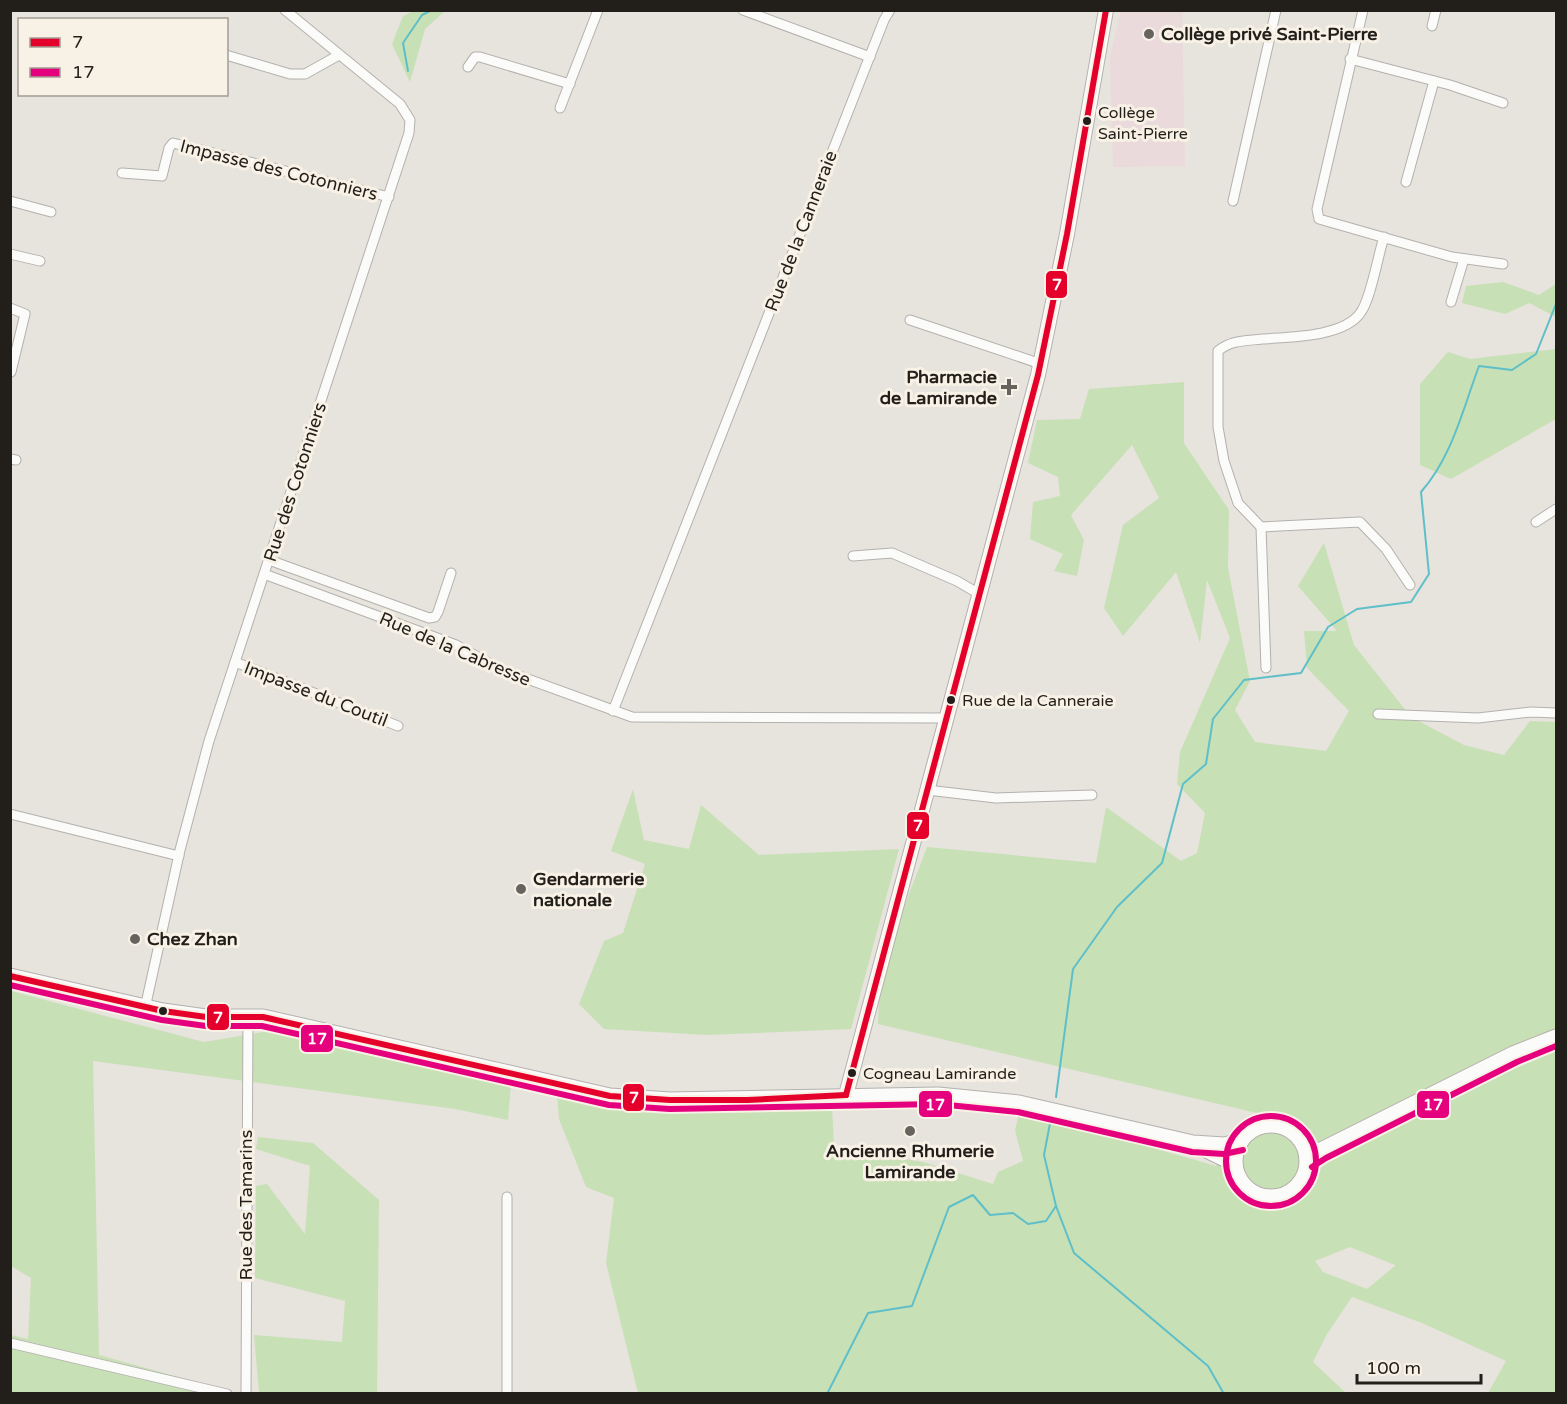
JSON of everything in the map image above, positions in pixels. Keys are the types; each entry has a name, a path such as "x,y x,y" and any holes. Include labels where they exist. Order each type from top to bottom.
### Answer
{"main road":[{"path":"10,976 145,1008 206,1017 248,1016 610,1096 714,1100 846,1095 938,1095 1019,1103 1193,1143 1224,1144 1241,1141"},
{"path":"1307,1160 1321,1150 1513,1053 1557,1037"},
{"path":"1193,1143 1227,1160 1250,1191 1267,1198 1278,1197 1296,1187 1306,1170 1307,1160 1300,1140 1293,1133 1275,1125 1256,1128 1241,1141 1237,1149 1235,1169"},
{"path":"1300,1140 1352,1135"}],"street":[{"name":"Rue des Cotonniers","path":"145,1008 179,856 209,741 410,133 410,120 400,104 285,10"},
{"path":"560,108 598,10"},
{"path":"743,10 870,57"},
{"name":"Rue de la Canneraie","path":"613,711 890,10"},
{"path":"846,1095 1041,364 1062,263 1106,10"},
{"path":"1233,201 1276,10"},
{"path":"1363,10 1317,209 1319,219 1464,259 1503,264"},
{"path":"1432,26 1436,10"},
{"path":"228,56 290,74 305,74 339,55"},
{"path":"468,67 475,57 480,57 570,84"},
{"path":"1350,59 1434,81 1503,103"},
{"path":"1406,182 1434,81"},
{"name":"Impasse des Cotonniers","path":"122,173 162,176 169,148 173,143 389,197"},
{"path":"10,201 51,212"},
{"path":"1266,669 1261,527 1238,503 1224,461 1218,427 1218,351 1228,343 1303,336 1337,330 1352,323 1362,311 1384,237"},
{"path":"10,254 40,261"},
{"path":"1451,302 1464,259"},
{"path":"10,309 25,314 11,372"},
{"path":"910,320 1041,364"},
{"path":"1536,522 1557,509"},
{"path":"1261,527 1360,522 1386,549 1410,585"},
{"path":"853,556 892,553 957,581 981,595"},
{"path":"269,560 429,618 435,617 438,612 451,573"},
{"name":"Rue de la Cabresse","path":"264,574 456,645 500,669 613,711"},
{"name":"Impasse du Coutil","path":"235,662 398,726"},
{"path":"613,711 646,718 946,718"},
{"path":"1378,714 1478,718 1531,712 1557,713"},
{"path":"927,790 996,798 1092,795"},
{"path":"10,814 179,856"},
{"name":"Rue des Tamarins","path":"246,1394 248,1016"},
{"path":"507,1197 507,1394"},
{"path":"10,1343 227,1394"}],"shaded area":[{"path":"1121,11 1182,11 1185,166 1113,167 1110,57"}],"green space":[{"path":"416,10 445,11 425,29 410,82 392,44 403,16"},
{"path":"1503,282 1539,295 1556,284 1556,317 1529,303 1505,314 1462,303 1466,286"},
{"path":"1556,349 1556,419 1451,479 1420,465 1420,384 1448,352 1470,359"},
{"path":"1184,382 1184,443 1229,510 1228,568 1250,681 1235,710 1255,742 1326,751 1349,711 1307,668 1304,631 1337,631 1298,586 1324,543 1354,645 1411,717 1464,745 1504,755 1530,721 1556,722 1556,1393 1488,1393 1506,1361 1422,1323 1352,1297 1327,1334 1313,1362 1346,1393 638,1393 606,1263 614,1198 586,1187 559,1119 557,1095 639,1108 729,1110 832,1106 834,1147 923,1162 993,1184 998,1172 1023,1161 1015,1130 1020,1110 1216,1166 1231,1133 1257,1113 878,1024 888,956 927,847 1096,863 1106,807 1181,861 1197,853 1205,813 1177,784 1180,752 1230,638 1207,580 1200,643 1176,572 1123,636 1104,608 1123,525 1159,498 1132,445 1071,515 1084,540 1077,576 1054,571 1063,554 1030,539 1033,502 1060,496 1058,477 1028,463 1037,420 1080,419 1089,389","holes":["1350,1247 1396,1265 1367,1289 1323,1272 1315,1261"]},
{"path":"633,789 644,840 689,849 701,805 759,855 899,849 851,1029 707,1035 604,1029 579,1004 604,941 623,933 645,864 611,851"},
{"path":"11,991 204,1042 275,1030 511,1084 508,1120 455,1109 93,1061 99,1355 236,1393 11,1393 11,1335 28,1339 31,1278 11,1266"},
{"path":"258,1137 313,1143 379,1200 377,1393 259,1393 254,1335 342,1342 345,1301 255,1278 256,1186 267,1184 305,1234 310,1166 256,1149"}],"waterway":[{"path":"408,71 403,43 422,15 432,10"},
{"path":"1056,1097 1073,969 1117,907 1162,863 1183,784 1206,764 1213,719 1244,680 1301,673 1328,627 1357,609 1411,602 1429,574 1421,492 1441,464 1449,448 1479,366 1512,370 1536,354 1556,304"},
{"path":"827,1394 868,1313 912,1306 949,1207 973,1195 990,1215 1013,1213 1028,1224 1046,1221 1056,1206 1044,1155 1051,1118"},
{"path":"1056,1206 1074,1253 1208,1366 1224,1394"}],"transit line":[{"name":"7","path":"846,1095 1038,375 1067,234 1106,10"},
{"name":"7","path":"10,976 163,1011 206,1017 263,1017 610,1096 670,1100 747,1100 846,1095"},
{"name":"17","path":"10,985 162,1020 206,1026 262,1026 609,1105 670,1109 938,1104 1018,1112 1192,1152 1224,1154 1243,1150"},
{"name":"17","path":"1312,1167 1517,1062 1556,1046"},
{"name":"17","path":"1271,1116 1288,1119 1303,1129 1313,1144 1316,1161 1313,1178 1303,1193 1288,1203 1271,1206 1254,1203 1239,1193 1229,1178 1226,1161 1229,1144 1239,1129 1254,1119 1271,1116"}],"place":[{"name":"Collège privé Saint-Pierre","path":"1149,34"},
{"name":"Collège Saint-Pierre","path":"1087,121"},
{"name":"Pharmacie de Lamirande","path":"1009,387"},
{"name":"Rue de la Canneraie","path":"951,700"},
{"name":"Gendarmerie nationale","path":"521,889"},
{"name":"Chez Zhan","path":"135,939"},
{"name":"Cogneau Lamirande","path":"852,1073"},
{"name":"Ancienne Rhumerie Lamirande","path":"910,1131"}]}
